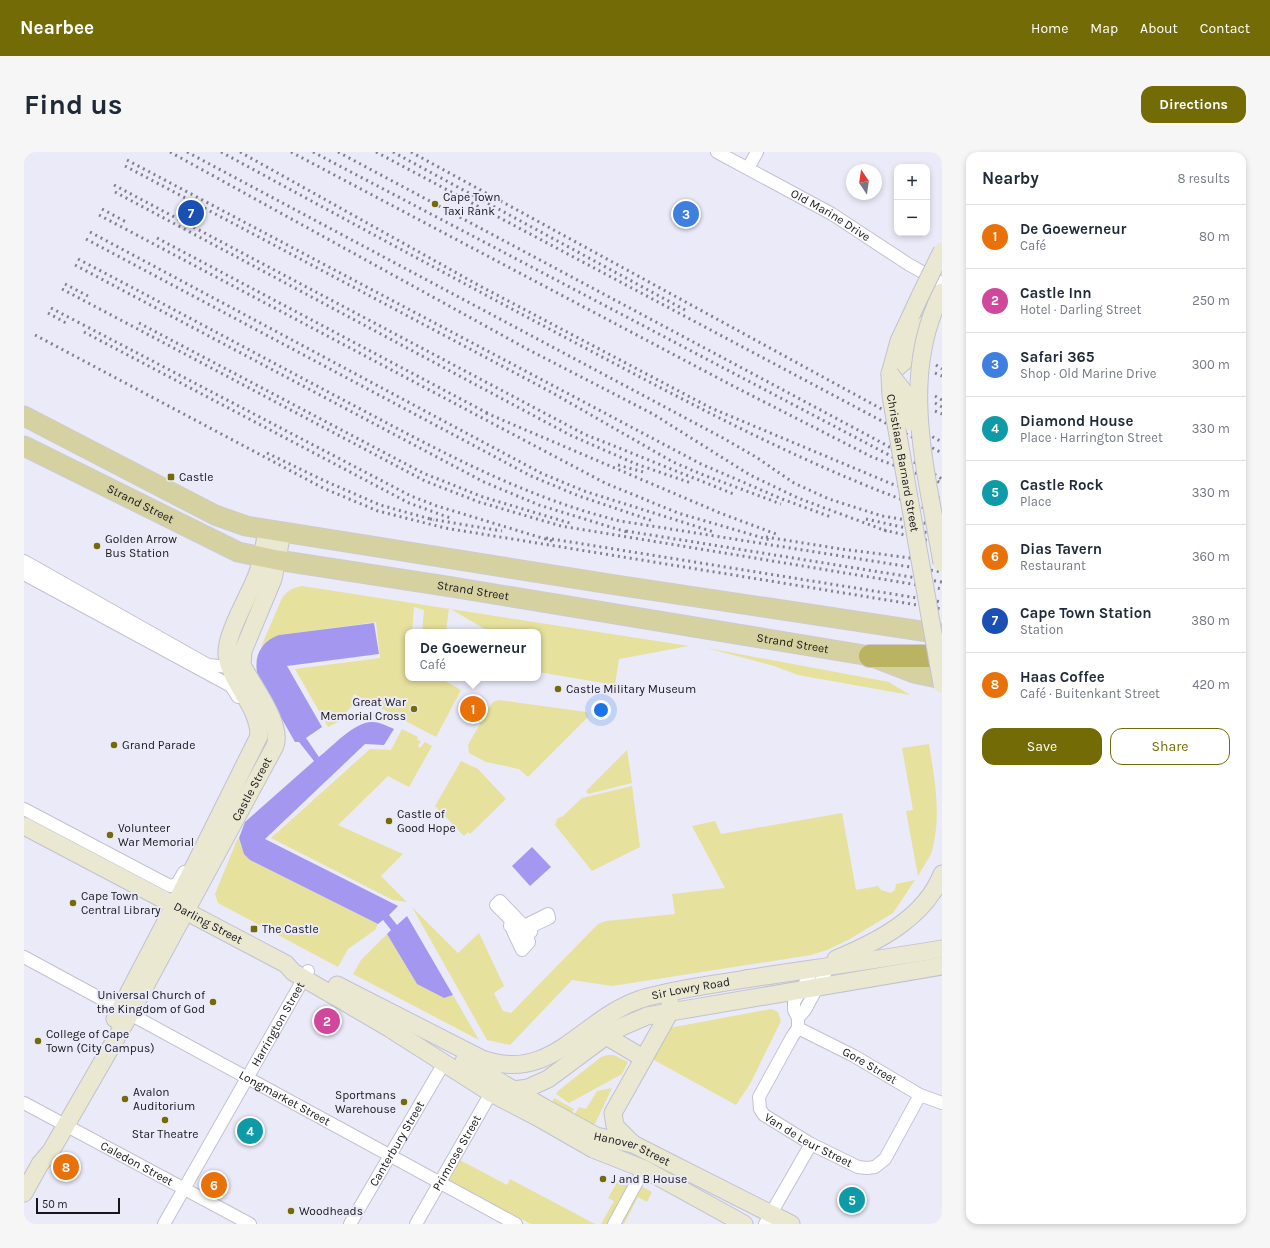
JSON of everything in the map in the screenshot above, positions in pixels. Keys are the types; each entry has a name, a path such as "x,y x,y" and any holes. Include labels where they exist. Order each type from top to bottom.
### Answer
{"highway":[{"path":"870,656 933,656 942,658"}],"main road":[{"name":"Christiaan Barnard Street","path":"942,251 899,341 890,374 893,404 942,684"},
{"name":"Christiaan Barnard Street","path":"942,292 923,343 918,375 918,408 922,443 942,563"},
{"path":"922,443 913,429 903,391 890,374 907,359 924,326 930,321"},
{"name":"Strand Street","path":"24,416 215,515 246,526 274,532 942,634"},
{"name":"Strand Street","path":"24,446 204,537 238,552 269,559 452,587 870,656 914,673 942,679"},
{"path":"236,666 273,579 269,559 274,532"},
{"name":"Castle Street","path":"24,1192 40,1164 51,1151 61,1124 125,1012 180,909 277,740 276,727 273,720 236,666"},
{"name":"Darling Street","path":"26,831 286,964 293,972 306,975 398,1016 460,1046"},
{"path":"821,967 854,952 891,931 913,915 928,900 938,884 942,874"},
{"name":"Sir Lowry Road","path":"517,1091 548,1079 600,1031 634,1003 668,993 821,967 936,958"},
{"name":"Sir Lowry Road","path":"460,1046 482,1059 497,1064 525,1065 544,1059 600,1031 647,1016 671,1010 811,987 936,958"},
{"name":"Darling Street","path":"306,975 444,1063 494,1087"},
{"path":"633,1144 615,1126 613,1113 671,1010 668,993"},
{"path":"398,1016 424,1037 494,1087"},
{"path":"600,1031 643,1058"},
{"name":"Hanover Street","path":"494,1087 517,1091 544,1108 596,1136 633,1144 768,1218 791,1224"},
{"name":"Hanover Street","path":"494,1087 593,1149 644,1169 744,1224"}],"street":[{"name":"Old Marine Drive","path":"717,152 736,156 748,168 832,214 898,258 942,283"},
{"path":"748,168 757,152"},
{"path":"24,561 208,665 236,666"},
{"path":"24,574 231,686 257,732 256,740 247,756 242,757 237,766 239,772 228,791 223,792 218,802 220,807 178,882 174,886 24,809"},
{"path":"500,901 524,926 548,914 549,918 532,926 531,932 526,934 529,942 522,950 513,931 515,930 510,926 511,920 496,905 500,901"},
{"name":"Longmarket Street","path":"24,957 516,1224"},
{"name":"Van de Leur Street","path":"821,967 811,987 805,1010 762,1091 759,1103 764,1115 811,1144 858,1168 875,1167 885,1159 920,1095"},
{"name":"Harrington Street","path":"164,1224 306,975"},
{"name":"Gore Street","path":"798,1023 920,1095 942,1103"},
{"name":"Canterbury Street","path":"350,1224 444,1063"},
{"name":"Primrose Street","path":"416,1224 494,1087"},
{"name":"Caledon Street","path":"24,1103 250,1224"},
{"path":"768,1218 811,1144"},
{"path":"614,1224 644,1169"}],"shaded area":[{"path":"302,586 449,609 446,629 422,629 424,610 414,607 412,629 405,629 405,681 445,681 461,690 436,737 354,694 352,699 356,701 338,722 328,727 295,669 380,658 376,622 279,635 261,647 282,598 290,590"},
{"path":"451,609 689,646 619,659 615,685 541,673 541,629 485,629"},
{"path":"374,623 379,654 287,666 322,727 306,738 319,757 352,730 366,723 373,722 384,724 394,729 384,745 365,744 265,839 398,906 389,915 397,925 407,916 453,995 444,998 417,984 387,934 391,930 383,920 378,924 250,860 244,854 239,838 245,822 314,761 299,742 295,742 258,677 256,663 257,657 263,646 272,638 279,635"},
{"path":"707,648 889,682 910,695 798,675 774,666"},
{"path":"499,700 586,712 588,717 528,777 519,769 486,762 469,753 468,745 490,706 493,702"},
{"path":"402,729 418,737 417,740 421,741 418,746 420,748 425,742 432,746 409,787 388,776 338,825 403,854 381,876 407,902 393,900 271,838 370,749 391,750"},
{"path":"929,744 935,785 937,813 936,827 931,854 918,876 906,811 913,810 902,748"},
{"path":"627,750 632,783 588,794 586,791"},
{"path":"461,761 478,769 506,799 470,834 468,832 464,836 435,806"},
{"path":"632,786 640,847 592,871 555,825 557,819 563,816 582,798"},
{"path":"842,813 856,890 878,886 881,890 891,893 895,890 896,884 915,880 893,913 848,940 827,950 811,955 612,986 572,980 510,1045 487,1040 412,907 458,953 479,933 504,986 494,993 503,1011 511,1013 598,924 606,921 675,914 672,894 725,888 692,826 715,821 721,834"},
{"path":"239,838 241,846 250,860 378,924 375,930 348,949 338,967 218,903 215,894"},
{"path":"532,847 551,867 530,886 512,866"},
{"path":"387,934 417,984 444,998 453,995 479,1040 353,974 361,960"},
{"path":"771,1009 778,1012 781,1021 750,1084 736,1105 652,1059 669,1028"},
{"path":"614,1055 628,1062 622,1074 569,1103 556,1094 601,1057"},
{"path":"612,1088 594,1126 573,1117 579,1107 586,1109 597,1091"},
{"path":"554,1098 574,1109 571,1115 552,1102"},
{"path":"460,1160 507,1185 510,1179 595,1224 531,1224 449,1181"},
{"path":"621,1176 631,1181 608,1224 601,1224 614,1201 608,1198"},
{"path":"641,1186 652,1192 647,1202 638,1197 624,1224 620,1224"}],"railway":[{"path":"170,152 529,350 653,414 750,475 798,498 889,532"},
{"path":"187,152 723,438 756,457 794,483 829,499 882,516 942,526"},
{"path":"221,152 543,326 719,418 807,460 851,479 942,514"},
{"path":"240,152 480,286 711,408 892,484 942,499"},
{"path":"291,152 735,387 872,457 942,483"},
{"path":"313,152 908,465"},
{"path":"338,152 886,445 942,479"},
{"path":"376,152 942,453"},
{"path":"393,152 687,311"},
{"path":"411,152 942,442"},
{"path":"127,160 701,464 782,499 831,517"},
{"path":"125,166 551,392 673,462 781,504"},
{"path":"114,185 584,434 736,495"},
{"path":"115,192 570,435 636,464 691,483"},
{"path":"102,209 128,223"},
{"path":"99,215 605,483 678,513 770,540"},
{"path":"90,232 541,473 584,491 714,532"},
{"path":"157,238 491,415"},
{"path":"86,239 531,476 579,496 653,521"},
{"path":"78,259 449,455 515,486 549,499 620,521 942,572"},
{"path":"75,265 484,482 539,505 630,533"},
{"path":"65,284 88,296"},
{"path":"62,289 425,481 479,502 561,526 942,589"},
{"path":"51,308 411,496 437,506 552,541"},
{"path":"48,313 66,323"},
{"path":"139,323 423,473 483,497 573,524"},
{"path":"84,332 409,503 453,519"},
{"path":"35,335 323,488 378,511 445,528 942,609"},
{"path":"936,365 942,369"},
{"path":"935,373 942,376"},
{"path":"935,396 942,400"},
{"path":"935,403 942,407"},
{"path":"935,411 942,414"},
{"path":"486,413 720,513 776,534"},
{"path":"267,453 380,505 434,520"},
{"path":"618,465 647,473"},
{"path":"430,519 502,531"},
{"path":"866,519 942,536"},
{"path":"884,530 942,544"},
{"path":"626,531 942,582"},
{"path":"766,537 841,549 942,562"},
{"path":"546,538 942,602"}],"place":[{"name":"Cape Town Taxi Rank","path":"435,204"},
{"name":"Cape Town Station","path":"191,213"},
{"name":"Safari 365","path":"686,214"},
{"name":"Castle","path":"171,477"},
{"name":"Golden Arrow Bus Station","path":"97,546"},
{"name":"Castle Military Museum","path":"558,689"},
{"name":"Great War Memorial Cross","path":"414,709"},
{"name":"De Goewerneur","path":"473,709"},
{"name":"Grand Parade","path":"114,745"},
{"name":"Castle of Good Hope","path":"389,821"},
{"name":"Volunteer War Memorial","path":"110,835"},
{"name":"Cape Town Central Library","path":"73,903"},
{"name":"The Castle","path":"254,929"},
{"name":"Universal Church of the Kingdom of God","path":"213,1002"},
{"name":"Castle Inn","path":"327,1021"},
{"name":"College of Cape Town (City Campus)","path":"38,1041"},
{"name":"Avalon Auditorium","path":"125,1099"},
{"name":"Sportmans Warehouse","path":"404,1102"},
{"name":"Star Theatre","path":"165,1120"},
{"name":"Diamond House","path":"250,1131"},
{"name":"Haas Coffee","path":"66,1167"},
{"name":"J and B House","path":"603,1179"},
{"name":"Dias Tavern","path":"214,1185"},
{"name":"Castle Rock","path":"852,1200"},
{"name":"Woodheads","path":"291,1211"}]}
